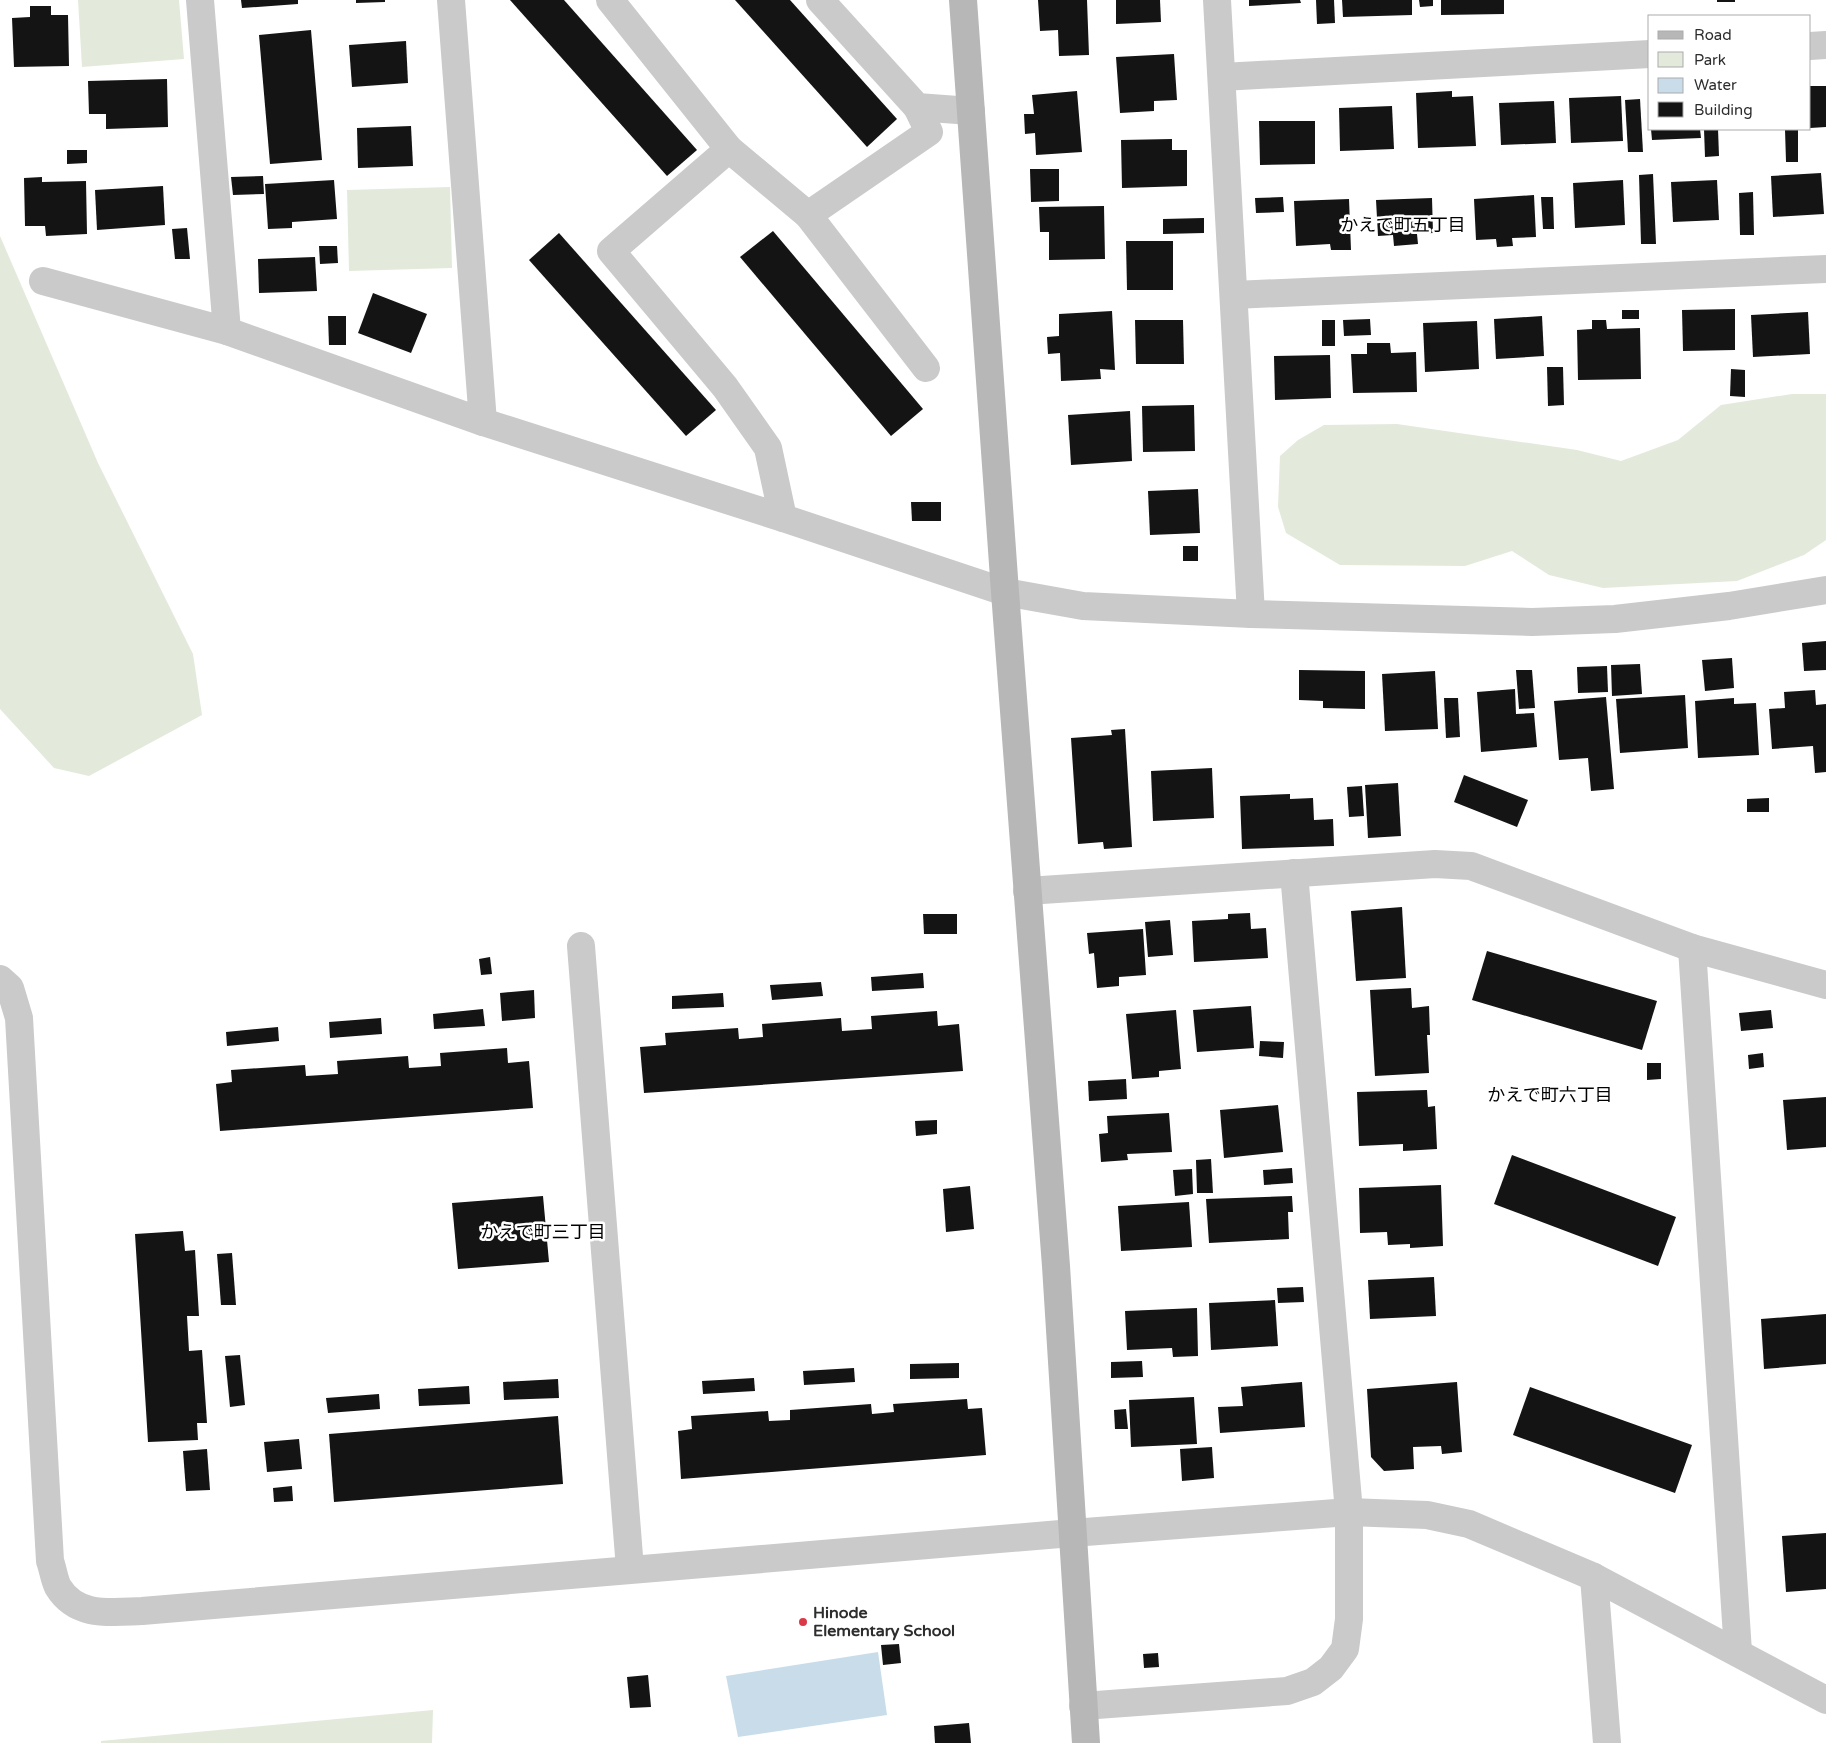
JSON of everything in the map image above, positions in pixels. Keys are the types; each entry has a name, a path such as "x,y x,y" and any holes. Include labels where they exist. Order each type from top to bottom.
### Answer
{"street":[{"path":"200,0 227,331"},
{"path":"451,0 483,422"},
{"path":"610,0 729,149 808,215 926,368"},
{"path":"808,215 929,132 917,107 820,0"},
{"path":"963,0 1056,1266 1086,1743"},
{"path":"1217,0 1251,614"},
{"path":"1811,46 1826,45"},
{"path":"1222,77 1648,54"},
{"path":"917,107 971,111"},
{"path":"729,149 611,251 724,387 768,448 783,518"},
{"path":"1234,295 1826,269"},
{"path":"43,281 227,331 483,422 783,518 1005,592 1082,606 1448,621 1541,622 1615,618 1720,607 1826,590"},
{"path":"1027,891 1434,864 1471,866 1692,948 1826,985"},
{"path":"1083,1706 1287,1691 1313,1682 1331,1668 1344,1649 1350,1619 1349,1512 1294,873"},
{"path":"581,946 630,1569"},
{"path":"1692,948 1738,1652"},
{"path":"0,979 10,988 19,1018 50,1561 58,1586 73,1603 93,1612 142,1611 630,1569 1349,1512 1427,1516 1468,1524 1594,1577 1826,1700"},
{"path":"1594,1577 1607,1743"}],"green space":[{"path":"78,0 179,0 184,59 82,67"},
{"path":"450,187 452,268 349,271 347,190"},
{"path":"0,236 98,463 193,654 202,715 89,776 54,768 0,709"},
{"path":"1792,394 1826,394 1826,540 1804,555 1737,581 1603,588 1549,575 1512,551 1465,566 1340,565 1286,533 1278,507 1280,456 1298,440 1324,425 1397,424 1577,450 1621,461 1678,440 1721,405"},
{"path":"433,1710 432,1743 101,1743 101,1741"}],"water":[{"path":"878,1652 887,1715 738,1737 726,1676"}],"building":[{"path":"241,0 298,0 298,4 242,8"},
{"path":"356,0 385,0 385,2 356,3"},
{"path":"510,0 564,0 697,150 667,176"},
{"path":"735,0 790,0 897,119 867,147"},
{"path":"1038,0 1087,0 1089,55 1059,56 1058,30 1040,31"},
{"path":"1116,0 1160,0 1161,22 1116,24"},
{"path":"1249,0 1300,0 1301,3 1249,6"},
{"path":"1316,0 1334,0 1335,23 1317,24"},
{"path":"1342,0 1412,0 1412,15 1343,17"},
{"path":"1419,0 1433,0 1433,6 1420,7"},
{"path":"1441,0 1504,0 1504,14 1441,15"},
{"path":"1717,0 1735,0 1735,2 1717,2"},
{"path":"30,6 51,6 51,15 68,15 69,66 14,67 12,18 30,17"},
{"path":"311,30 322,160 270,164 259,35"},
{"path":"406,41 408,83 352,87 349,45"},
{"path":"1174,54 1177,100 1154,101 1154,111 1120,113 1116,57"},
{"path":"167,79 168,127 106,129 106,114 89,114 88,81"},
{"path":"1811,86 1826,86 1826,127 1811,128"},
{"path":"1077,91 1082,152 1036,155 1035,133 1025,134 1024,114 1034,114 1032,95"},
{"path":"1452,91 1452,97 1473,96 1476,146 1418,148 1416,93"},
{"path":"1621,96 1623,141 1571,143 1569,98"},
{"path":"1640,99 1643,152 1628,152 1625,100"},
{"path":"1554,101 1556,143 1501,145 1499,103"},
{"path":"1392,106 1394,149 1340,151 1339,108"},
{"path":"1259,121 1315,121 1315,164 1260,165"},
{"path":"411,126 413,166 358,168 357,128"},
{"path":"1651,130 1700,130 1701,138 1652,140"},
{"path":"1704,130 1718,130 1719,156 1705,157"},
{"path":"1785,130 1798,130 1798,162 1786,162"},
{"path":"1172,139 1172,150 1187,150 1187,186 1122,188 1121,140"},
{"path":"67,150 87,150 87,163 67,164"},
{"path":"1030,169 1059,169 1059,201 1031,202"},
{"path":"1821,173 1824,214 1773,217 1771,176"},
{"path":"1653,174 1656,244 1641,244 1639,175"},
{"path":"263,176 264,194 233,195 231,177"},
{"path":"42,177 42,182 86,181 87,234 46,236 45,226 25,226 24,178"},
{"path":"334,180 337,219 292,222 292,228 268,229 265,184"},
{"path":"1623,180 1625,225 1575,228 1573,183"},
{"path":"1717,180 1719,220 1673,222 1671,182"},
{"path":"163,186 165,225 97,230 95,190"},
{"path":"1753,192 1754,235 1740,235 1739,193"},
{"path":"1534,195 1536,237 1512,238 1513,246 1497,247 1496,239 1476,240 1474,199"},
{"path":"1283,197 1284,212 1256,213 1255,198"},
{"path":"1541,197 1553,197 1554,229 1543,229"},
{"path":"1432,198 1433,233 1417,234 1418,244 1394,246 1393,235 1378,236 1376,200"},
{"path":"1349,199 1351,250 1331,250 1330,244 1296,246 1294,201"},
{"path":"1104,206 1105,259 1049,260 1049,232 1040,232 1039,207"},
{"path":"1204,218 1204,233 1163,234 1163,219"},
{"path":"187,228 190,259 175,259 172,229"},
{"path":"773,231 923,409 891,436 740,257"},
{"path":"559,233 716,410 686,436 529,260"},
{"path":"1126,241 1173,241 1173,290 1127,290"},
{"path":"319,246 337,246 338,263 320,264"},
{"path":"315,257 317,291 259,293 258,259"},
{"path":"373,293 427,314 411,353 358,333"},
{"path":"1735,309 1735,350 1683,351 1682,310"},
{"path":"1622,310 1639,310 1639,319 1622,319"},
{"path":"1112,311 1115,370 1100,369 1101,379 1061,381 1060,353 1048,354 1047,337 1059,336 1059,314"},
{"path":"1808,312 1810,354 1753,357 1751,315"},
{"path":"328,316 346,316 346,345 329,345"},
{"path":"1542,316 1544,356 1496,359 1494,319"},
{"path":"1370,319 1371,335 1344,336 1343,320"},
{"path":"1135,320 1183,320 1184,364 1136,364"},
{"path":"1322,320 1335,320 1335,346 1322,346"},
{"path":"1592,320 1606,320 1607,329 1640,328 1641,379 1578,380 1577,330 1592,329"},
{"path":"1477,321 1479,369 1425,372 1423,323"},
{"path":"1367,343 1390,343 1391,353 1416,352 1417,392 1353,393 1351,354 1367,354"},
{"path":"1330,355 1331,398 1275,400 1274,356"},
{"path":"1547,367 1563,367 1564,405 1548,406"},
{"path":"1731,369 1745,370 1745,397 1730,396"},
{"path":"1194,405 1195,451 1143,452 1142,406"},
{"path":"1130,411 1132,461 1071,465 1068,415"},
{"path":"1198,489 1200,533 1150,535 1148,491"},
{"path":"911,502 941,502 941,521 912,521"},
{"path":"1183,546 1198,546 1198,561 1183,561"},
{"path":"1826,641 1826,670 1804,671 1802,643"},
{"path":"1732,658 1734,688 1705,691 1702,660"},
{"path":"1640,664 1642,694 1612,696 1611,665"},
{"path":"1607,666 1608,692 1578,693 1577,667"},
{"path":"1299,670 1365,671 1365,709 1323,708 1323,701 1299,700"},
{"path":"1516,670 1532,670 1535,708 1519,709"},
{"path":"1435,671 1438,729 1385,731 1382,674"},
{"path":"1515,689 1516,714 1534,713 1537,747 1481,752 1477,692"},
{"path":"1815,690 1816,705 1826,704 1826,772 1815,773 1813,746 1772,749 1769,709 1785,708 1784,692"},
{"path":"1685,695 1688,748 1620,753 1616,699"},
{"path":"1606,697 1614,789 1591,791 1588,758 1559,760 1554,701"},
{"path":"1444,698 1458,698 1460,737 1446,738"},
{"path":"1734,698 1734,704 1756,703 1759,755 1698,758 1695,701"},
{"path":"1125,729 1132,847 1104,849 1103,842 1078,844 1071,738 1112,735 1111,730"},
{"path":"1212,768 1214,818 1153,821 1151,771"},
{"path":"1464,775 1528,800 1517,827 1454,802"},
{"path":"1398,783 1401,836 1368,838 1365,785"},
{"path":"1362,786 1364,816 1349,817 1347,787"},
{"path":"1290,794 1290,799 1313,798 1314,820 1333,819 1334,846 1242,849 1240,796"},
{"path":"1769,798 1769,812 1747,812 1747,799"},
{"path":"1402,907 1406,978 1356,981 1351,911"},
{"path":"1250,913 1251,929 1266,928 1268,958 1194,962 1192,921 1228,919 1228,914"},
{"path":"923,914 957,914 957,934 924,934"},
{"path":"1170,920 1173,955 1148,957 1145,922"},
{"path":"1143,929 1146,975 1119,977 1119,986 1097,988 1094,953 1089,954 1087,933"},
{"path":"1487,951 1657,1001 1642,1050 1472,1000"},
{"path":"490,957 492,974 481,975 479,959"},
{"path":"923,973 924,988 872,991 871,977"},
{"path":"821,982 823,996 772,1000 770,985"},
{"path":"1411,988 1412,1008 1429,1006 1430,1035 1427,1035 1429,1073 1375,1076 1370,990"},
{"path":"534,990 535,1018 502,1021 500,993"},
{"path":"723,993 724,1007 672,1009 672,996"},
{"path":"1251,1006 1254,1048 1197,1052 1193,1010"},
{"path":"483,1009 485,1026 434,1029 433,1014"},
{"path":"1176,1010 1181,1069 1159,1071 1159,1077 1132,1079 1126,1014"},
{"path":"1771,1010 1773,1028 1741,1031 1739,1013"},
{"path":"937,1011 938,1026 959,1024 963,1071 644,1093 640,1047 666,1045 665,1033 738,1028 739,1039 763,1037 762,1024 841,1018 842,1031 872,1029 871,1016"},
{"path":"381,1018 382,1034 330,1038 329,1022"},
{"path":"278,1027 279,1041 227,1046 226,1032"},
{"path":"1260,1041 1284,1042 1283,1058 1259,1056"},
{"path":"507,1048 508,1063 529,1061 533,1108 220,1131 216,1084 232,1082 231,1070 305,1065 306,1076 338,1074 337,1061 408,1056 409,1068 441,1066 440,1053"},
{"path":"1763,1053 1764,1067 1749,1069 1748,1055"},
{"path":"1647,1063 1661,1063 1661,1079 1647,1080"},
{"path":"1126,1079 1127,1099 1089,1101 1088,1081"},
{"path":"1427,1090 1428,1107 1435,1106 1437,1149 1403,1151 1403,1144 1359,1146 1357,1092"},
{"path":"1826,1097 1826,1147 1787,1150 1783,1100"},
{"path":"1278,1105 1283,1152 1224,1158 1220,1110"},
{"path":"1169,1113 1172,1152 1127,1154 1128,1160 1101,1162 1099,1134 1108,1133 1107,1116"},
{"path":"937,1120 937,1134 916,1136 915,1121"},
{"path":"1512,1155 1676,1217 1658,1266 1494,1204"},
{"path":"1211,1159 1213,1193 1197,1193 1196,1160"},
{"path":"1292,1168 1293,1183 1264,1185 1263,1170"},
{"path":"1192,1169 1193,1194 1175,1196 1173,1170"},
{"path":"1441,1185 1443,1246 1410,1248 1410,1244 1388,1245 1387,1232 1360,1233 1359,1188"},
{"path":"970,1186 974,1229 946,1232 943,1189"},
{"path":"543,1196 549,1262 458,1269 452,1203"},
{"path":"1292,1196 1293,1212 1288,1212 1289,1239 1209,1243 1206,1199"},
{"path":"1189,1202 1192,1247 1121,1251 1118,1206"},
{"path":"183,1231 185,1251 195,1250 199,1316 187,1316 189,1351 202,1350 207,1423 197,1423 198,1440 148,1442 135,1234"},
{"path":"232,1253 236,1305 221,1305 217,1254"},
{"path":"1434,1277 1436,1316 1370,1319 1368,1280"},
{"path":"1303,1287 1304,1302 1278,1303 1277,1288"},
{"path":"1275,1300 1278,1346 1211,1350 1209,1303"},
{"path":"1197,1308 1198,1356 1173,1357 1172,1348 1127,1350 1125,1311"},
{"path":"1826,1314 1826,1364 1764,1369 1761,1319"},
{"path":"240,1355 245,1405 230,1407 225,1356"},
{"path":"1142,1361 1143,1377 1111,1378 1111,1362"},
{"path":"959,1363 959,1378 910,1379 910,1364"},
{"path":"854,1368 855,1382 804,1385 803,1371"},
{"path":"754,1378 755,1391 703,1394 702,1381"},
{"path":"558,1379 559,1398 504,1400 503,1382"},
{"path":"1302,1382 1305,1427 1220,1433 1218,1407 1243,1406 1241,1387"},
{"path":"1457,1382 1462,1452 1442,1454 1441,1446 1413,1447 1414,1469 1384,1471 1371,1457 1367,1389"},
{"path":"469,1386 470,1404 419,1406 418,1389"},
{"path":"1530,1387 1692,1445 1675,1493 1513,1435"},
{"path":"379,1394 380,1409 328,1413 326,1398"},
{"path":"1194,1397 1197,1444 1131,1447 1129,1400"},
{"path":"967,1399 968,1409 982,1408 986,1455 681,1479 678,1431 692,1429 691,1416 768,1411 769,1421 790,1420 790,1410 871,1404 872,1414 894,1412 893,1404"},
{"path":"1126,1409 1128,1429 1115,1429 1114,1410"},
{"path":"558,1416 563,1484 334,1502 329,1434"},
{"path":"299,1439 302,1469 267,1472 264,1442"},
{"path":"1212,1447 1214,1478 1182,1481 1180,1449"},
{"path":"207,1449 210,1490 186,1491 183,1451"},
{"path":"292,1486 293,1501 274,1502 273,1488"},
{"path":"1826,1533 1826,1589 1786,1592 1782,1536"},
{"path":"899,1644 901,1663 883,1665 881,1645"},
{"path":"1158,1653 1159,1667 1144,1668 1143,1654"},
{"path":"648,1675 651,1707 630,1708 627,1677"},
{"path":"969,1723 971,1743 935,1743 934,1726"}],"place":[{"name":"Hinode Elementary School","path":"803,1622"}],"district":[{"name":"かえで町五丁目","path":"1403,225"},
{"name":"かえで町六丁目","path":"1550,1095"},
{"name":"かえで町三丁目","path":"543,1232"}]}
